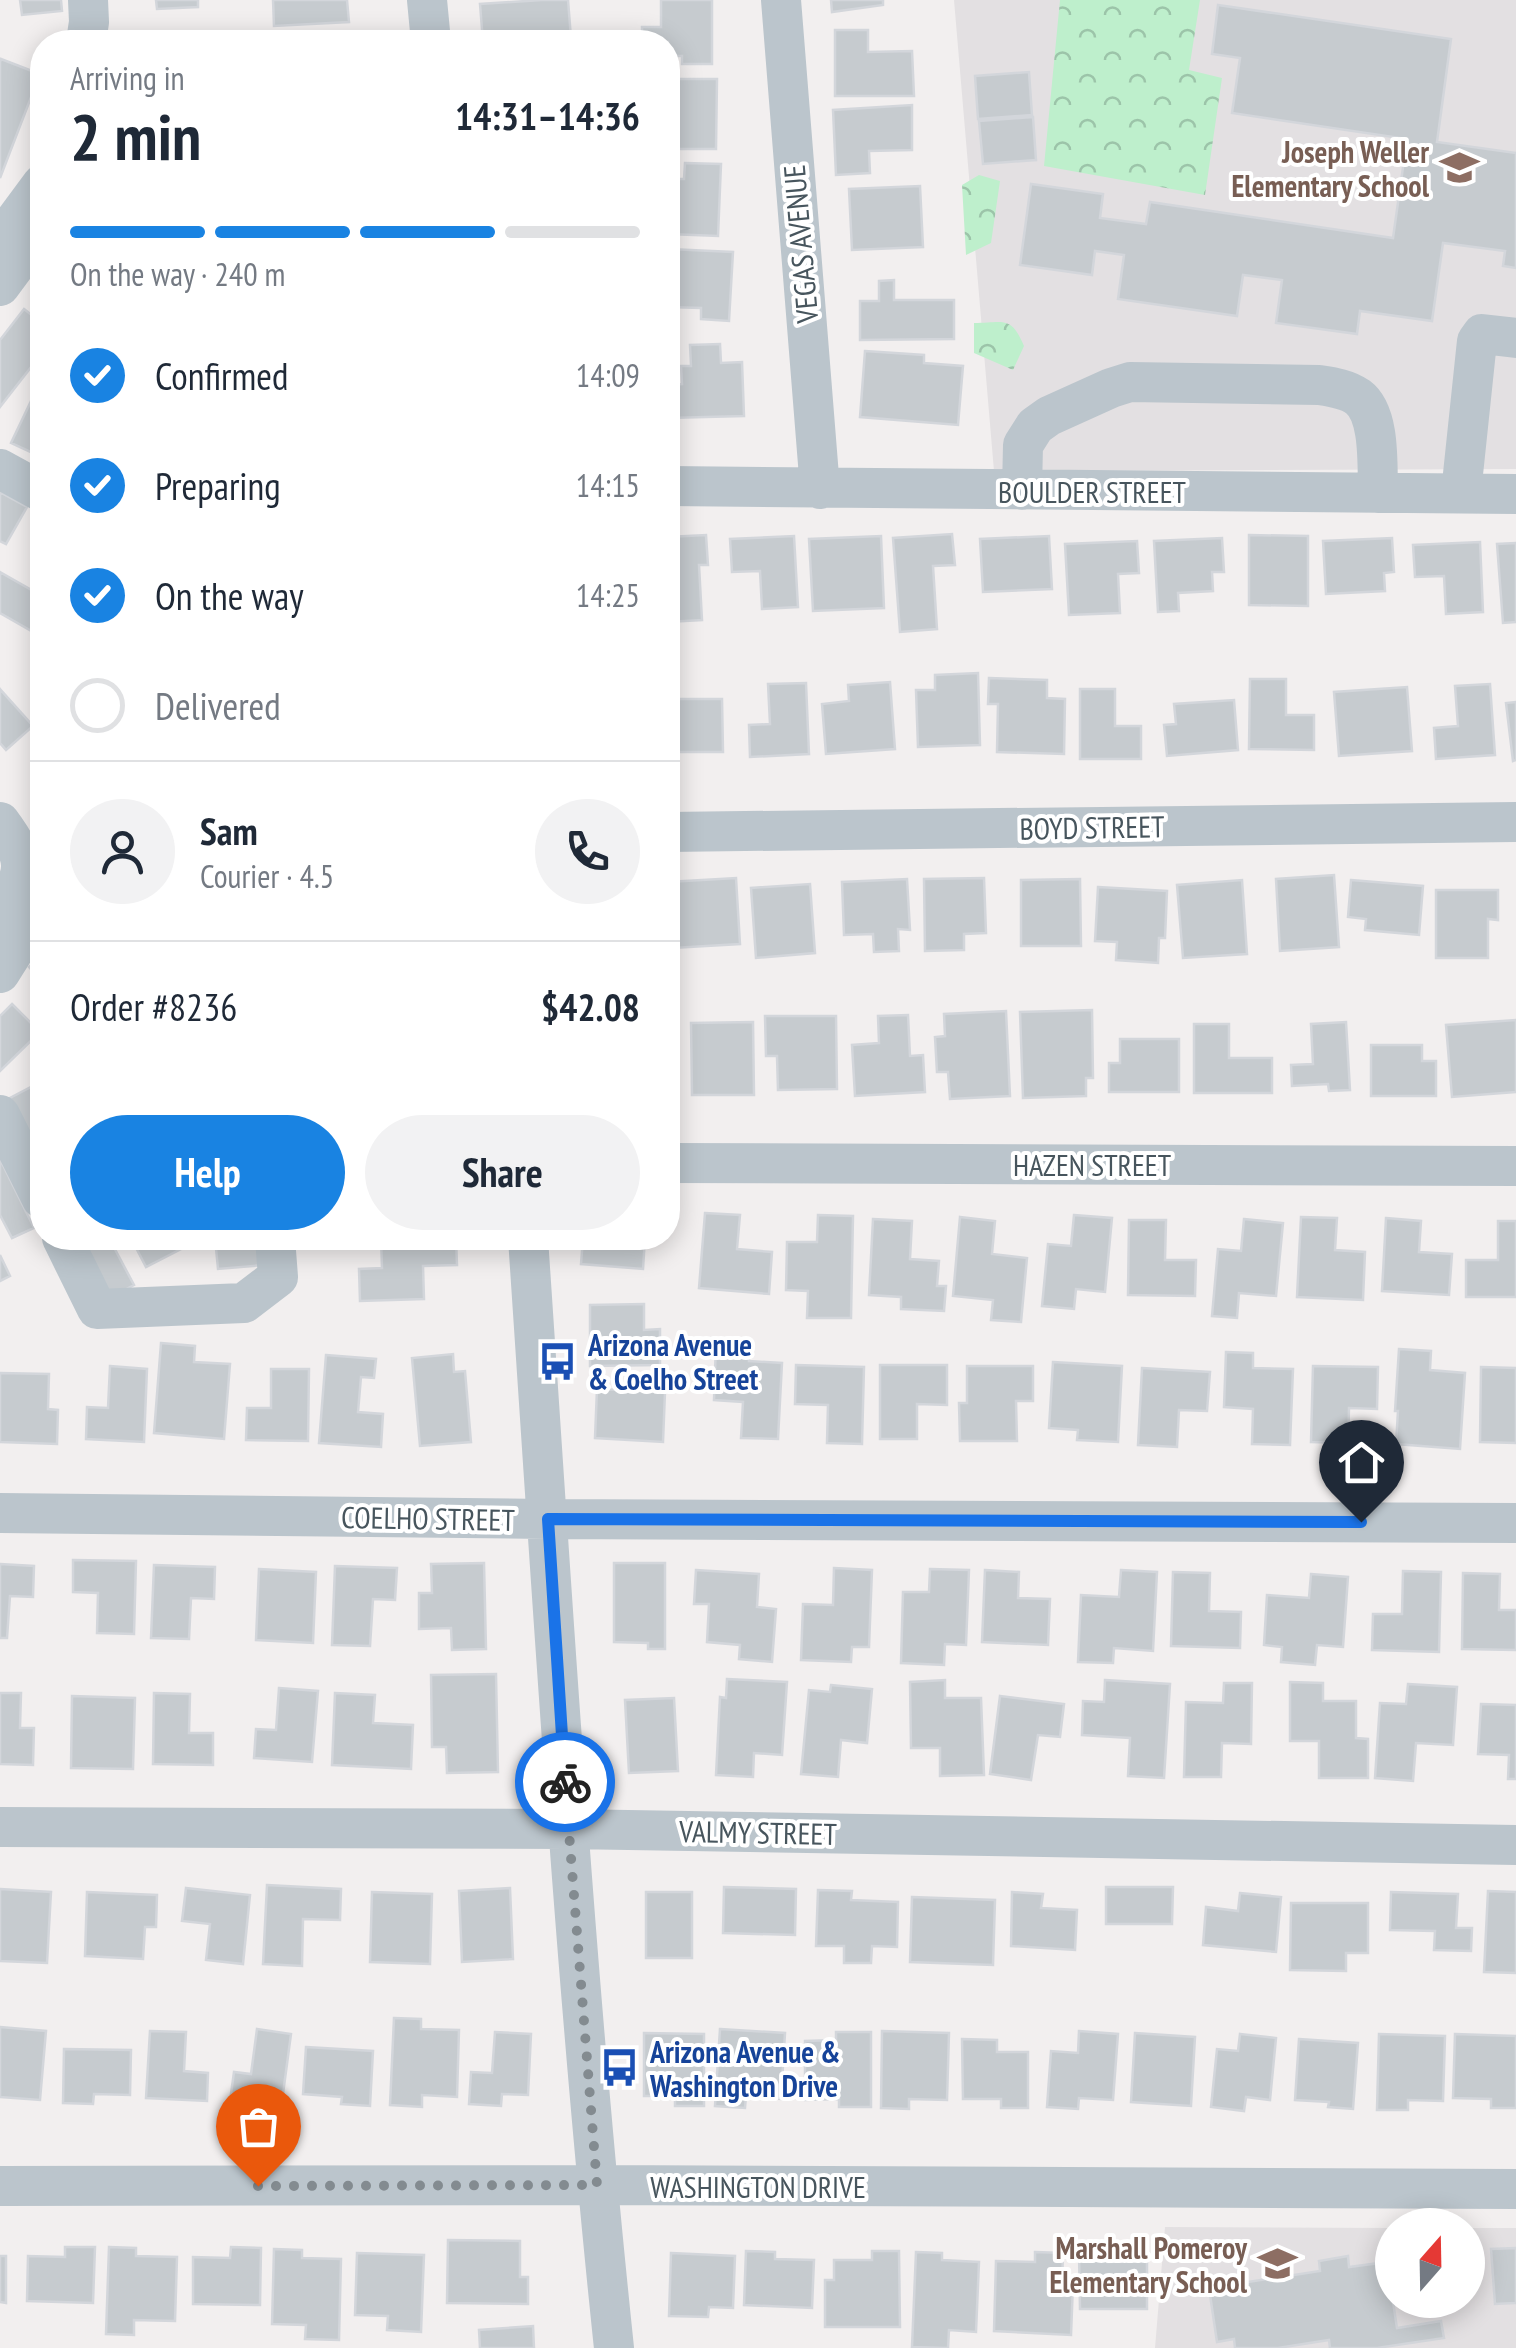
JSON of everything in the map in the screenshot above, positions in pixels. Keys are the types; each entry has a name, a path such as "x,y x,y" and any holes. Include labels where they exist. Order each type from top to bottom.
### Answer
{"street":[{"path":"88,0 88,30"},
{"path":"115,0 115,30"},
{"path":"427,0 430,30"},
{"name":"VEGAS AVENUE","path":"781,0 820,489"},
{"path":"0,240 30,200"},
{"path":"0,286 30,246"},
{"path":"1462,493 1477,341 1482,334 1516,338"},
{"path":"1022,490 1024,446 1035,426 1049,416 1130,382 1319,386 1348,391 1363,401 1372,419 1378,493"},
{"path":"0,469 30,485"},
{"name":"BOULDER STREET","path":"680,486 1516,494"},
{"path":"0,796 30,823"},
{"path":"0,822 19,848 22,866 0,915"},
{"name":"BOYD STREET","path":"680,832 1516,822"},
{"path":"0,974 30,925"},
{"path":"0,1116 30,1175"},
{"name":"HAZEN STREET","path":"680,1162 1516,1166"},
{"path":"68,1250 97,1310 244,1303 278,1277 276,1250"},
{"path":"529,1250 568,1829 614,2348"},
{"name":"COELHO STREET","path":"0,1513 1516,1523"},
{"name":"VALMY STREET","path":"0,1827 568,1829 1516,1845"},
{"name":"WASHINGTON DRIVE","path":"0,2186 1516,2190"}],"shaded area":[{"path":"954,0 1516,0 1516,469 994,471"},
{"name":"Marshall Pomeroy Elementary School","path":"1165,2227 1375,2228 1375,2318 1485,2318 1485,2228 1516,2228 1516,2348 1155,2348"}],"green space":[{"path":"1060,0 1200,0 1189,70 1222,78 1205,195 1044,166"},
{"path":"979,175 1000,181 991,243 966,255 962,185"},
{"path":"1000,322 1015,329 1024,346 1013,370 974,353 974,323"}],"building":[{"path":"20,0 61,0 62,11 22,15"},
{"path":"156,0 198,0 198,7 157,9"},
{"path":"273,0 347,0 349,22 274,26"},
{"path":"568,0 570,30 482,30 480,4"},
{"path":"661,0 712,0 712,64 682,64 680,30 642,30 661,27"},
{"path":"831,0 883,0 883,5 832,12"},
{"name":"Joseph Weller Elementary School","path":"1218,5 1451,39 1437,142 1516,153 1516,268 1503,266 1505,251 1443,243 1432,321 1360,311 1357,334 1276,323 1282,280 1243,275 1237,316 1118,299 1124,255 1095,251 1092,275 1020,265 1031,184 1103,194 1100,218 1146,224 1150,202 1393,238 1407,139 1232,113 1240,58 1212,54"},
{"path":"835,30 868,30 868,52 912,51 914,96 835,96"},
{"path":"1,59 30,70 30,100 0,178"},
{"path":"1029,72 1032,115 978,119 975,76"},
{"path":"680,79 717,79 716,149 680,149"},
{"path":"912,105 912,150 869,151 870,173 836,175 833,110"},
{"path":"1033,117 1036,160 983,164 979,121"},
{"path":"685,163 721,164 718,236 680,234 680,179 684,179"},
{"path":"920,186 923,247 852,250 849,189"},
{"path":"680,250 733,252 729,321 701,319 701,308 680,307"},
{"path":"894,280 894,300 954,300 954,339 860,340 860,301 879,301 879,281"},
{"path":"24,309 30,314 30,368 0,407 0,340"},
{"path":"720,344 721,363 742,362 744,416 680,418 681,366 691,366 690,345"},
{"path":"865,351 924,355 924,363 963,366 958,425 860,417"},
{"path":"30,403 30,452 11,443"},
{"path":"0,492 27,507 6,544 0,541"},
{"path":"952,534 955,565 933,566 937,629 900,632 893,538"},
{"path":"706,535 708,565 699,565 702,620 680,621 680,536"},
{"path":"1249,535 1308,536 1308,606 1249,605"},
{"path":"794,536 798,607 762,609 760,571 732,572 730,539"},
{"path":"881,536 884,608 813,611 809,539"},
{"path":"1049,536 1052,589 983,592 980,539"},
{"path":"1222,538 1224,572 1212,572 1213,591 1178,593 1179,611 1158,612 1154,541"},
{"path":"1392,538 1394,572 1384,573 1385,591 1326,594 1323,541"},
{"path":"1137,541 1139,573 1118,574 1120,613 1069,615 1065,544"},
{"path":"1480,542 1483,612 1446,614 1444,576 1415,577 1413,545"},
{"path":"1516,543 1516,622 1503,623 1497,544"},
{"path":"0,572 30,589 30,630 0,613"},
{"path":"978,673 980,745 918,747 916,690 935,690 935,675"},
{"path":"989,678 1047,680 1047,698 1065,699 1064,754 997,752 998,704 988,704"},
{"path":"1250,679 1286,679 1286,715 1314,715 1314,750 1249,749"},
{"path":"890,682 895,749 826,754 822,704 849,701 848,685"},
{"path":"806,683 809,754 750,757 749,725 770,724 768,684"},
{"path":"1490,684 1495,755 1436,759 1434,728 1458,726 1455,686"},
{"path":"1407,687 1412,751 1339,756 1334,692"},
{"path":"0,689 30,723 30,729 6,750 0,743"},
{"path":"1080,689 1115,689 1115,726 1141,726 1141,759 1080,759"},
{"path":"680,699 722,699 723,752 680,752"},
{"path":"1234,700 1238,750 1167,756 1164,725 1176,724 1174,704"},
{"path":"1516,702 1516,760 1513,761 1506,703"},
{"path":"1334,875 1339,947 1280,951 1276,879"},
{"path":"736,878 740,944 680,948 680,881"},
{"path":"984,878 986,933 964,934 964,950 925,951 924,879"},
{"path":"907,879 910,930 898,929 899,951 874,952 873,934 844,935 842,882"},
{"path":"1080,879 1081,946 1021,946 1021,880"},
{"path":"1242,880 1247,954 1183,958 1177,885"},
{"path":"1351,880 1423,886 1419,935 1365,930 1366,919 1348,917"},
{"path":"810,884 815,953 756,958 751,888"},
{"path":"1098,887 1167,891 1165,938 1159,938 1158,963 1116,960 1117,942 1095,941"},
{"path":"1436,890 1498,890 1498,920 1488,919 1488,958 1436,958"},
{"path":"12,1004 30,1022 30,1042 0,1071 0,1016"},
{"path":"1092,1010 1093,1078 1086,1078 1086,1096 1023,1098 1020,1012"},
{"path":"1006,1011 1010,1096 950,1099 948,1072 937,1072 935,1037 945,1036 944,1014"},
{"path":"908,1015 910,1056 923,1055 925,1092 855,1096 852,1045 879,1043 878,1016"},
{"path":"765,1016 836,1016 837,1089 778,1090 777,1056 766,1056"},
{"path":"1516,1020 1516,1092 1452,1097 1446,1025"},
{"path":"753,1022 754,1095 692,1095 691,1023"},
{"path":"1346,1022 1350,1090 1329,1091 1328,1084 1292,1086 1291,1065 1313,1064 1311,1024"},
{"path":"1194,1024 1229,1024 1229,1058 1272,1058 1272,1093 1194,1093"},
{"path":"1120,1039 1179,1039 1179,1092 1109,1092 1109,1063 1120,1063"},
{"path":"1371,1045 1422,1045 1422,1061 1436,1061 1436,1096 1371,1096"},
{"path":"30,1088 30,1142 8,1099"},
{"path":"0,1159 30,1220 30,1230 12,1238 0,1215"},
{"path":"705,1213 740,1215 737,1249 772,1252 769,1294 699,1288"},
{"path":"818,1215 853,1216 851,1318 807,1318 808,1291 786,1290 787,1242 817,1242"},
{"path":"1074,1215 1112,1218 1105,1292 1076,1289 1074,1309 1042,1306 1048,1244 1071,1246"},
{"path":"960,1217 995,1221 992,1254 1027,1258 1021,1322 991,1320 993,1300 953,1296"},
{"path":"1301,1217 1337,1218 1335,1250 1365,1252 1363,1300 1297,1297"},
{"path":"1386,1218 1421,1221 1419,1252 1452,1254 1449,1295 1382,1291"},
{"path":"873,1219 912,1221 910,1259 939,1261 937,1286 946,1286 944,1311 901,1309 901,1297 869,1295"},
{"path":"1244,1219 1283,1223 1276,1296 1239,1293 1237,1318 1212,1316 1218,1249 1241,1251"},
{"path":"1129,1220 1166,1220 1165,1260 1196,1260 1195,1296 1128,1295"},
{"path":"1498,1221 1516,1221 1516,1297 1466,1297 1466,1260 1498,1260"},
{"path":"87,1250 115,1250 134,1285 111,1297"},
{"path":"137,1250 179,1250 146,1267"},
{"path":"216,1250 263,1250 264,1265 218,1269"},
{"path":"381,1250 456,1250 457,1265 423,1266 424,1299 360,1301 359,1269 382,1268"},
{"path":"582,1250 644,1250 643,1269 581,1264"},
{"path":"0,1255 10,1276 0,1281"},
{"path":"644,1304 644,1330 660,1329 660,1365 590,1366 590,1305"},
{"path":"161,1343 195,1346 194,1362 230,1364 224,1439 154,1433"},
{"path":"716,1344 749,1345 749,1361 782,1363 778,1439 741,1438 743,1402 714,1400"},
{"path":"1399,1349 1431,1351 1430,1370 1465,1373 1460,1449 1396,1444"},
{"path":"1226,1352 1253,1353 1253,1368 1293,1369 1290,1445 1252,1444 1253,1409 1224,1407"},
{"path":"453,1354 454,1372 465,1371 471,1442 420,1446 412,1358"},
{"path":"326,1355 376,1359 374,1378 361,1377 358,1412 383,1414 381,1447 319,1443"},
{"path":"1053,1362 1122,1366 1118,1442 1077,1440 1078,1430 1049,1428"},
{"path":"796,1365 864,1367 862,1444 827,1443 828,1405 795,1404"},
{"path":"880,1365 947,1365 947,1405 917,1404 917,1439 880,1439"},
{"path":"110,1366 147,1369 144,1442 86,1439 87,1407 108,1408"},
{"path":"967,1366 1033,1366 1033,1401 1016,1401 1017,1441 960,1441 959,1403 967,1403"},
{"path":"1313,1366 1378,1367 1377,1409 1349,1408 1348,1443 1311,1442"},
{"path":"1481,1367 1516,1368 1516,1443 1480,1442"},
{"path":"1142,1368 1210,1372 1207,1411 1179,1410 1177,1447 1138,1445"},
{"path":"271,1369 309,1369 308,1441 246,1440 247,1408 271,1408"},
{"path":"0,1373 49,1374 48,1409 58,1410 57,1444 0,1442"},
{"path":"597,1389 665,1392 663,1442 595,1438"},
{"path":"73,1560 136,1561 134,1634 97,1633 98,1593 73,1592"},
{"path":"484,1563 486,1649 452,1650 451,1628 419,1629 419,1593 432,1593 431,1564"},
{"path":"614,1563 665,1563 665,1649 648,1649 648,1643 614,1642"},
{"path":"0,1564 34,1566 33,1597 10,1596 7,1638 0,1638"},
{"path":"154,1565 215,1567 214,1599 191,1598 189,1639 151,1638"},
{"path":"335,1566 397,1568 395,1600 373,1599 370,1646 332,1645"},
{"path":"834,1568 872,1570 869,1647 852,1647 851,1662 801,1660 803,1604 833,1605"},
{"path":"259,1569 316,1572 313,1643 256,1640"},
{"path":"930,1569 969,1570 966,1645 945,1644 944,1665 901,1663 903,1592 929,1592"},
{"path":"696,1570 759,1574 757,1607 776,1609 772,1662 739,1659 740,1645 707,1642 709,1604 694,1604"},
{"path":"985,1570 1019,1572 1018,1598 1050,1599 1048,1645 982,1642"},
{"path":"1121,1570 1157,1572 1153,1651 1114,1648 1113,1663 1078,1662 1081,1595 1119,1597"},
{"path":"1403,1571 1441,1572 1439,1652 1372,1650 1373,1614 1402,1614"},
{"path":"1173,1572 1210,1573 1209,1611 1241,1612 1240,1648 1171,1646"},
{"path":"1463,1573 1500,1574 1499,1610 1516,1610 1516,1650 1462,1649"},
{"path":"1311,1574 1348,1577 1343,1647 1317,1645 1315,1665 1281,1662 1282,1647 1264,1645 1267,1595 1309,1598"},
{"path":"496,1674 498,1772 447,1773 446,1747 432,1747 431,1675"},
{"path":"727,1679 787,1682 782,1755 754,1753 753,1777 716,1775 720,1697 726,1698"},
{"path":"945,1680 945,1698 981,1698 984,1775 940,1776 940,1748 911,1748 910,1682"},
{"path":"1105,1680 1170,1684 1164,1778 1128,1776 1130,1738 1082,1735 1083,1701 1104,1702"},
{"path":"1290,1682 1323,1683 1323,1701 1356,1701 1356,1738 1368,1739 1368,1778 1319,1778 1319,1741 1290,1741"},
{"path":"1224,1683 1252,1683 1251,1744 1222,1743 1221,1777 1184,1777 1186,1702 1223,1703"},
{"path":"1408,1684 1457,1687 1453,1745 1416,1743 1413,1781 1375,1778 1380,1703 1406,1704"},
{"path":"831,1685 872,1689 867,1743 841,1740 838,1777 801,1774 809,1690 830,1692"},
{"path":"279,1688 318,1691 312,1762 254,1758 256,1729 276,1730"},
{"path":"0,1693 21,1693 20,1728 34,1728 33,1765 0,1764"},
{"path":"154,1693 190,1694 189,1733 213,1733 213,1765 153,1764"},
{"path":"335,1693 375,1695 373,1723 413,1725 411,1769 332,1765"},
{"path":"72,1696 135,1698 133,1769 71,1768"},
{"path":"1000,1696 1064,1704 1060,1737 1038,1735 1031,1780 990,1774"},
{"path":"674,1698 678,1771 629,1773 625,1700"},
{"path":"1481,1704 1516,1705 1516,1779 1508,1779 1509,1755 1478,1754"},
{"path":"267,1885 341,1889 340,1920 303,1919 302,1966 263,1964"},
{"path":"724,1887 796,1889 795,1935 723,1933"},
{"path":"1106,1887 1173,1887 1172,1924 1106,1924"},
{"path":"186,1888 250,1895 243,1964 206,1960 210,1924 182,1921"},
{"path":"510,1888 513,1959 462,1962 459,1891"},
{"path":"0,1889 51,1892 47,1963 0,1961"},
{"path":"818,1890 852,1891 851,1900 898,1902 897,1947 872,1946 871,1963 844,1963 844,1946 816,1946"},
{"path":"1488,1891 1516,1892 1516,1973 1484,1972"},
{"path":"87,1892 157,1895 156,1927 145,1927 143,1959 85,1956"},
{"path":"372,1892 432,1894 430,1964 370,1962"},
{"path":"646,1892 692,1892 692,1958 646,1958"},
{"path":"1012,1892 1043,1894 1041,1908 1077,1910 1075,1950 1011,1946"},
{"path":"1391,1892 1458,1894 1456,1928 1472,1928 1471,1951 1434,1950 1435,1931 1390,1930"},
{"path":"1240,1893 1281,1897 1276,1952 1203,1945 1206,1907 1238,1911"},
{"path":"912,1897 995,1900 993,1965 910,1962"},
{"path":"1291,1903 1368,1903 1368,1953 1346,1953 1346,1971 1290,1970"},
{"path":"394,2018 421,2019 421,2029 459,2030 457,2097 422,2095 422,2107 390,2105"},
{"path":"0,2027 46,2031 40,2100 0,2097"},
{"path":"257,2029 291,2034 283,2094 258,2090 256,2105 230,2101 234,2072 251,2074"},
{"path":"720,2029 785,2033 781,2099 746,2096 745,2108 715,2106"},
{"path":"150,2031 186,2032 184,2071 208,2073 207,2101 146,2098"},
{"path":"882,2031 949,2033 947,2100 909,2099 909,2109 881,2108"},
{"path":"1079,2031 1118,2034 1113,2100 1079,2098 1078,2109 1047,2107 1051,2051 1078,2053"},
{"path":"495,2032 531,2034 528,2095 502,2094 501,2106 469,2104 471,2072 492,2073"},
{"path":"836,2032 871,2032 871,2107 839,2107 839,2099 805,2100 805,2041 836,2040"},
{"path":"644,2033 704,2034 704,2106 675,2106 675,2096 644,2096"},
{"path":"1135,2033 1195,2037 1191,2106 1131,2102"},
{"path":"1240,2034 1276,2038 1270,2100 1246,2097 1244,2111 1211,2107 1217,2049 1238,2051"},
{"path":"1379,2034 1445,2036 1443,2101 1408,2100 1408,2110 1377,2110"},
{"path":"1455,2034 1516,2036 1516,2108 1491,2108 1491,2099 1453,2098"},
{"path":"962,2039 997,2040 997,2052 1028,2052 1028,2108 1001,2108 1001,2099 963,2099"},
{"path":"1299,2039 1358,2043 1353,2109 1328,2107 1329,2102 1295,2100"},
{"path":"306,2047 373,2051 370,2106 341,2104 342,2097 303,2094"},
{"path":"64,2049 131,2050 130,2095 94,2094 93,2104 63,2103"},
{"path":"448,2240 520,2241 520,2277 528,2277 528,2304 447,2303"},
{"path":"65,2247 95,2247 93,2303 27,2301 28,2256 65,2257"},
{"path":"109,2247 136,2248 136,2256 177,2257 175,2321 134,2320 134,2335 106,2334"},
{"path":"231,2247 261,2248 260,2305 193,2304 193,2257 230,2258"},
{"path":"1516,2248 1516,2303 1495,2304 1491,2249"},
{"path":"274,2249 302,2250 302,2258 341,2259 339,2340 305,2339 306,2325 272,2324"},
{"path":"746,2251 775,2252 775,2259 814,2260 812,2308 744,2305"},
{"path":"872,2251 899,2251 900,2327 825,2327 825,2280 834,2280 834,2260 872,2260"},
{"path":"916,2252 942,2253 942,2260 979,2262 976,2332 949,2330 948,2348 912,2347"},
{"path":"1035,2252 1063,2253 1062,2284 1073,2284 1071,2335 994,2331 996,2261 1035,2262"},
{"path":"1079,2252 1108,2252 1108,2262 1147,2261 1147,2309 1080,2309"},
{"path":"357,2253 424,2255 421,2332 387,2330 388,2316 355,2315"},
{"path":"671,2253 735,2256 733,2308 709,2307 708,2317 669,2316"},
{"path":"0,2256 6,2256 6,2303 0,2302"},
{"path":"1348,2256 1349,2267 1375,2264 1375,2318 1395,2318 1397,2328 1441,2321 1444,2338 1377,2348 1330,2348 1329,2340 1278,2348 1235,2348 1234,2339 1217,2342 1209,2288 1320,2271 1319,2261"},
{"path":"533,2326 534,2348 480,2348 479,2330"}],"way so far":[{"path":"258,2186 597,2185 565,1782"}],"place":[{"name":"Joseph Weller Elementary School","path":"1459,168"},
{"name":"Arizona Avenue & Coelho Street","path":"558,1361"},
{"name":"Arizona Avenue & Washington Drive","path":"620,2068"},
{"name":"Marshall Pomeroy Elementary School","path":"1277,2264"}],"route":[{"path":"565,1782 548,1519 1361,1522"}]}
